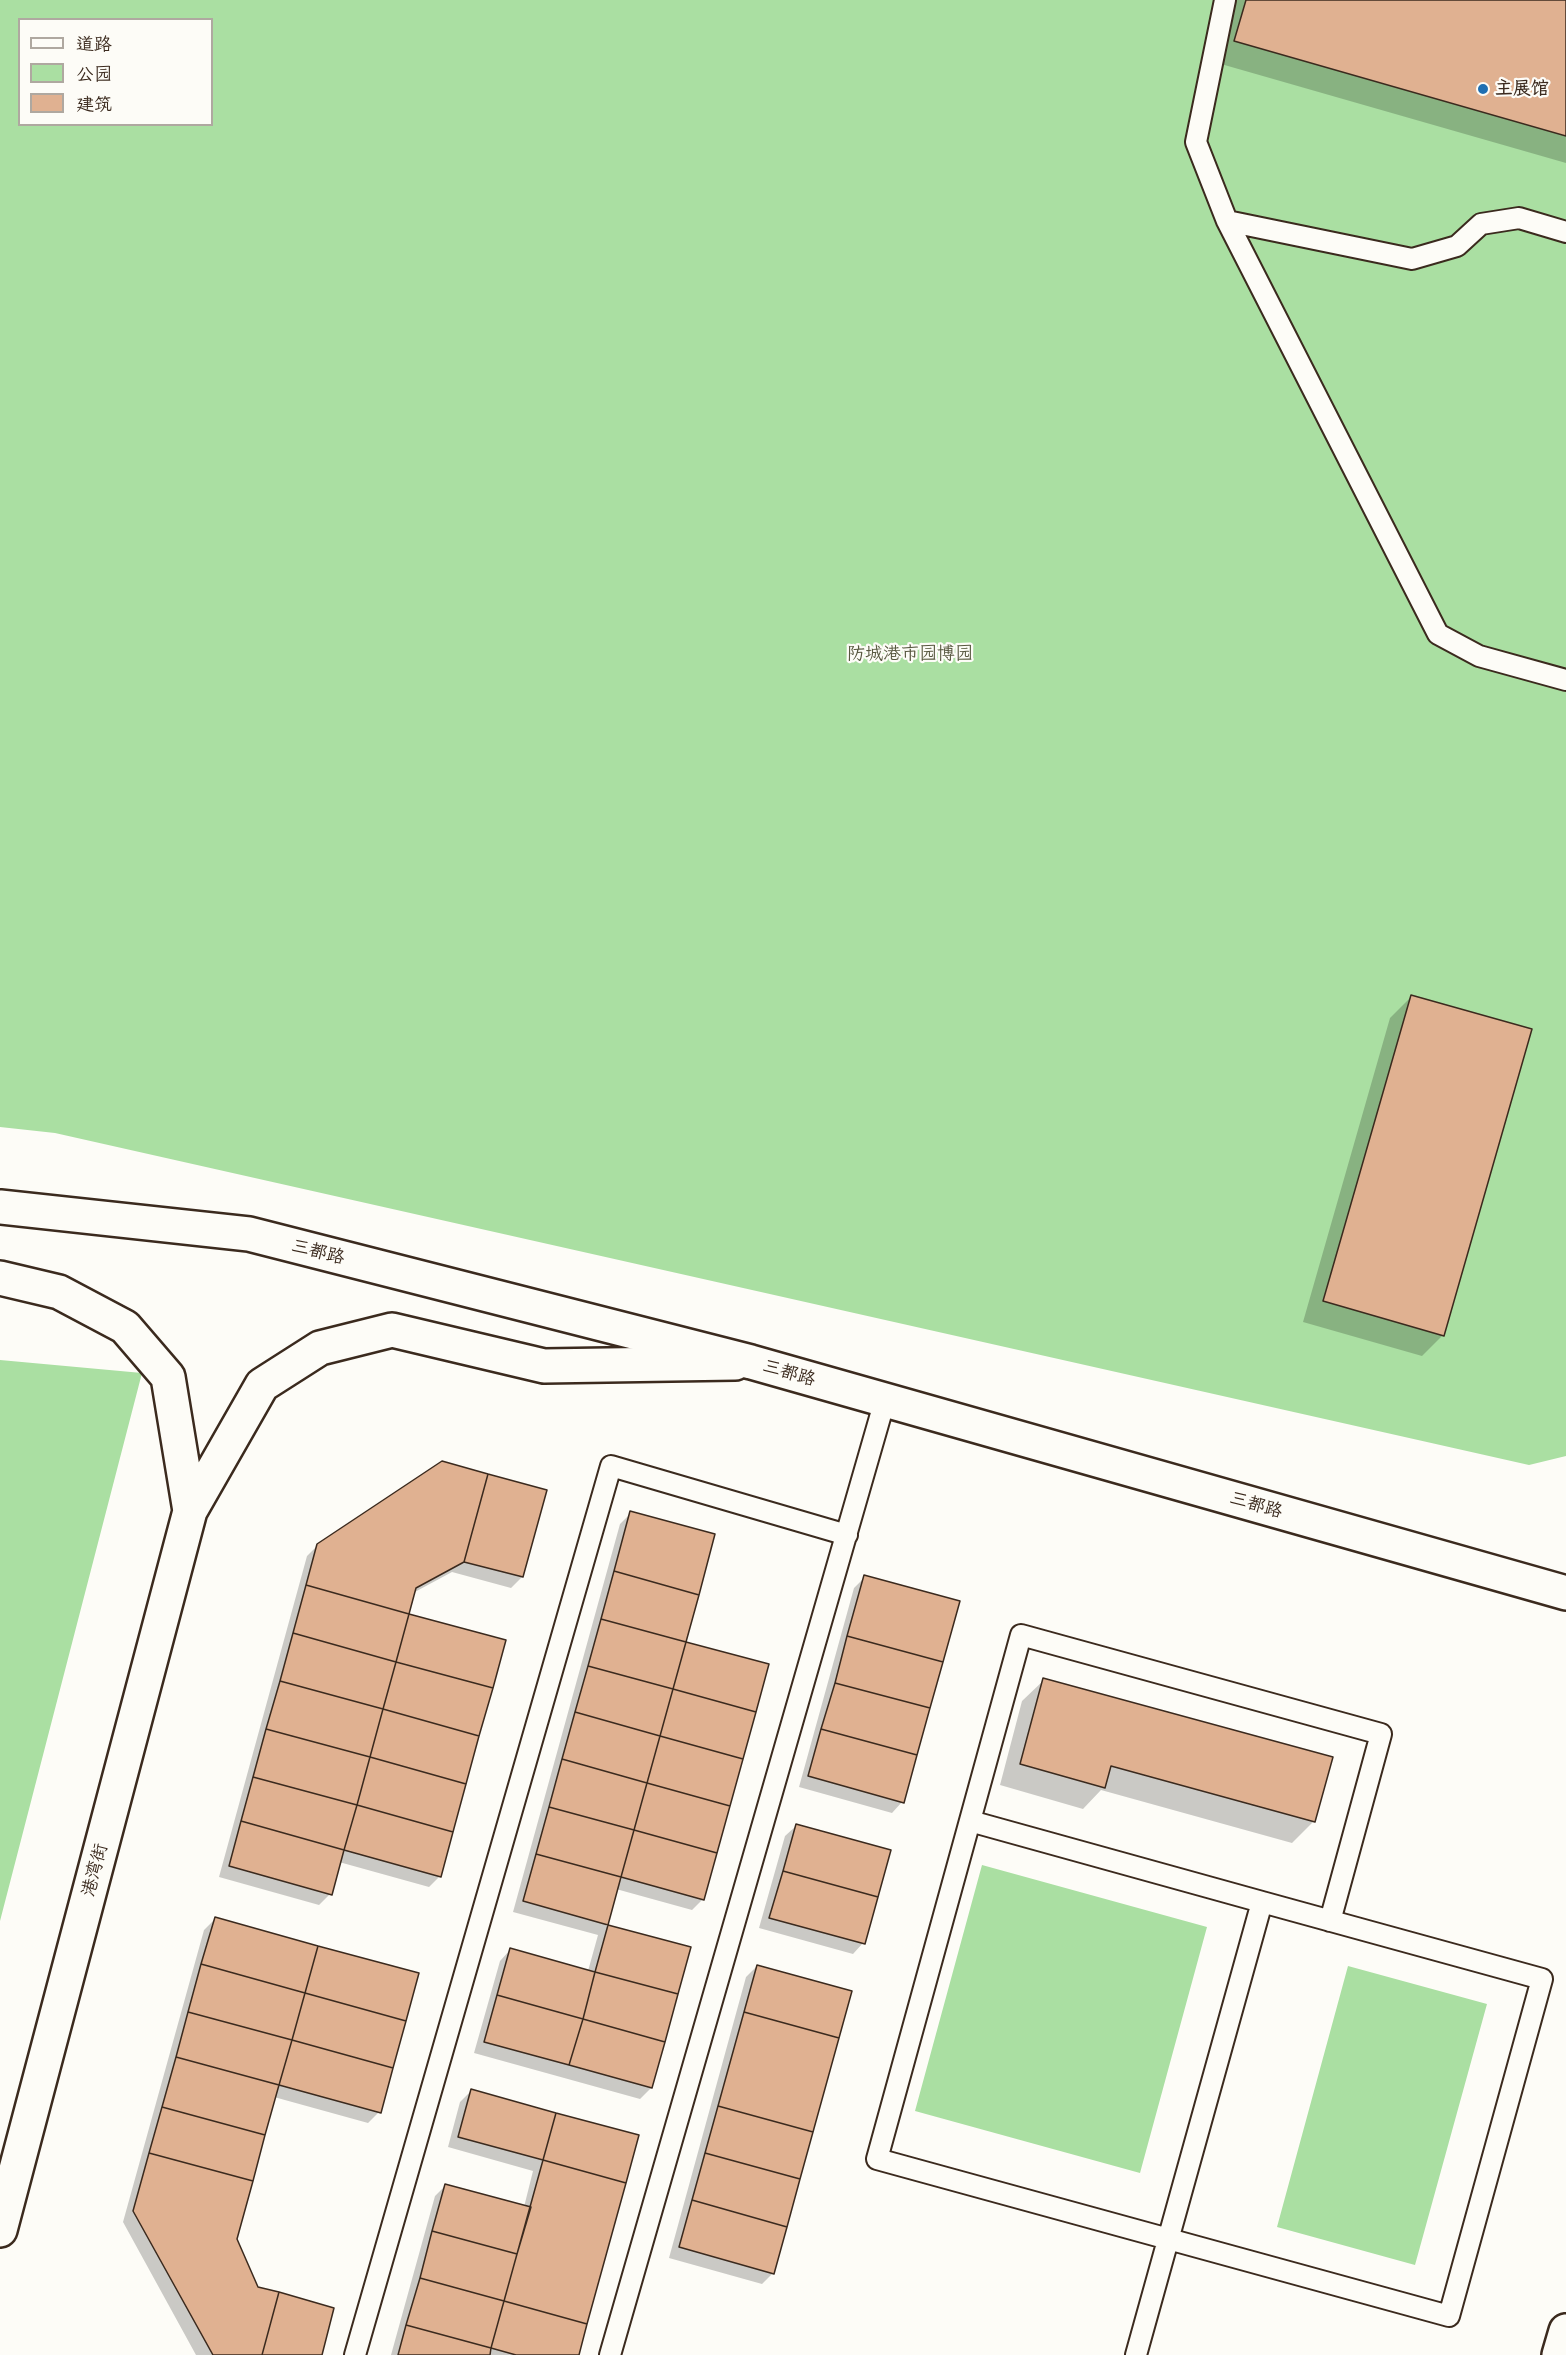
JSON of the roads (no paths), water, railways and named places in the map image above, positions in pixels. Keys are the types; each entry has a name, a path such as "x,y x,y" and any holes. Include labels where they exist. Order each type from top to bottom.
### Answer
{"street":[{"name":"三都路","path":"0,1207 249,1234 751,1362 1566,1593"},
{"path":"0,1278 59,1292 124,1327 168,1377 190,1511"},
{"path":"190,1511 262,1385 320,1348 392,1330 544,1365 751,1362"},
{"name":"港湾街","path":"0,2230 190,1511"},
{"path":"1559,2355 1566,2331"}],"lane":[{"path":"1225,0 1196,142 1227,221 1438,634 1479,656 1566,680"},
{"path":"1227,221 1412,259 1457,246 1481,224 1519,218 1566,232"},
{"path":"610,2355 885,1400"},
{"path":"355,2355 611,1466 847,1535"},
{"path":"970,1821 1330,1921 1542,1979 1449,2316 877,2159 1021,1635 1381,1734 1330,1921"},
{"path":"1136,2355 1262,1902"}],"place":[{"name":"主展馆","path":"1483,89"}],"park label":[{"name":"防城港市园博园","path":"910,654"}]}
